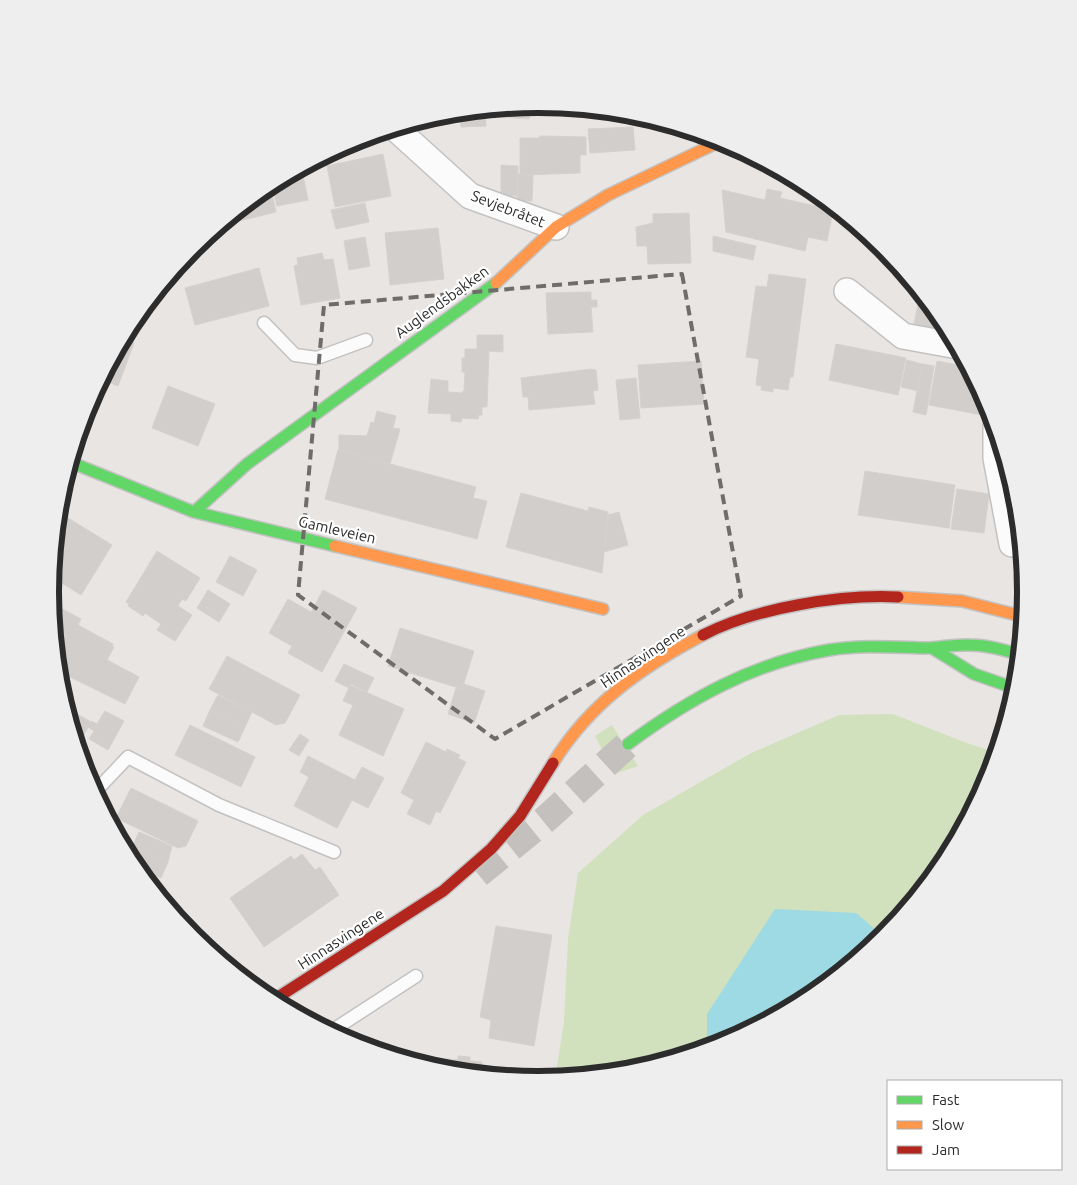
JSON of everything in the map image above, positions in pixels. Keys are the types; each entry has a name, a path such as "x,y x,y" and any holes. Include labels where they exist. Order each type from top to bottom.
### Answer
{"street":[{"name":"Sevjebråtet","path":"401,133 470,196 556,227"},
{"name":"Auglendsbakken","path":"194,512 254,459 498,281 556,227 608,195 712,145"},
{"path":"847,291 902,336 949,344"},
{"path":"995,446 1004,512 1012,544"},
{"name":"Gamleveien","path":"76,464 194,512 603,609"},
{"name":"Hinnasvingene","path":"280,996 443,891 491,849 520,816 567,740 612,692 676,649 716,628 761,613 825,601 890,596 962,601 1017,614"},
{"path":"628,744 665,715 695,697 748,672 830,650 863,647 932,648 976,644 1014,653"},
{"path":"932,648 974,674 1009,686"}],"lane":[{"path":"264,323 295,355 318,358 366,340"},
{"path":"100,787 128,757 225,808 334,852"},
{"path":"337,1028 416,976"}],"highlighted area":[{"path":"682,274 741,596 495,739 298,595 324,305"}],"green space":[{"path":"893,714 992,751 969,805 954,832 919,885 878,932 831,973 778,1008 751,1023 693,1047 663,1056 601,1068 556,1071 564,1022 568,939 578,873 643,815 751,753 839,715"},
{"path":"612,725 638,766 614,774 595,736"}],"water":[{"path":"775,909 856,913 878,932 831,973 805,991 751,1023 707,1042 707,1014"}],"building":[{"path":"529,113 529,119 503,117 503,114"},
{"path":"485,116 486,126 461,127 460,120"},
{"path":"633,127 635,150 590,153 588,129"},
{"path":"540,136 586,137 586,155 580,155 580,173 520,175 520,138 539,138"},
{"path":"383,154 391,196 335,207 327,166"},
{"path":"501,165 518,166 517,196 501,195"},
{"path":"518,174 533,175 532,201 517,201"},
{"path":"303,175 308,200 277,206 274,193"},
{"path":"767,189 782,192 780,198 826,208 832,213 827,241 808,237 805,251 726,232 722,190 765,200"},
{"path":"272,194 276,212 234,222"},
{"path":"365,203 369,222 336,229 331,210"},
{"path":"689,213 691,263 648,264 647,246 637,246 636,227 653,223 653,214"},
{"path":"438,228 444,279 390,285 385,233"},
{"path":"713,236 756,246 753,260 713,251"},
{"path":"365,237 370,266 349,270 344,241"},
{"path":"322,253 324,260 333,259 340,298 301,305 294,266 298,265 297,258"},
{"path":"259,268 269,306 195,325 185,288"},
{"path":"769,274 806,279 793,377 790,377 788,390 773,388 773,392 761,390 762,386 756,385 759,359 746,357 756,286 767,287"},
{"path":"591,292 591,300 597,300 597,307 591,307 593,332 548,334 546,293"},
{"path":"919,300 943,335 913,329"},
{"path":"477,335 503,335 503,352 489,351 487,407 482,407 482,415 479,415 478,419 462,418 461,422 451,421 451,414 428,413 431,379 448,381 448,392 461,393 464,391 465,372 462,372 462,358 465,358 465,349 477,349"},
{"path":"130,342 134,343 118,386 107,382"},
{"path":"836,344 906,358 898,395 829,380"},
{"path":"907,360 922,364 918,391 901,387"},
{"path":"701,361 704,404 641,408 638,365"},
{"path":"937,361 961,365 983,411 982,415 929,405"},
{"path":"922,364 934,366 926,415 913,412"},
{"path":"591,369 596,370 598,390 593,391 595,404 529,410 528,397 523,397 521,378"},
{"path":"636,378 640,418 620,420 616,380"},
{"path":"168,386 215,404 198,446 152,428"},
{"path":"377,411 396,416 393,428 400,429 390,464 339,450 339,435 367,436 371,422 374,423"},
{"path":"338,450 476,487 473,498 487,501 477,539 325,499"},
{"path":"865,471 955,485 949,528 858,515"},
{"path":"957,489 989,494 984,533 951,529"},
{"path":"521,493 588,511 589,507 608,512 602,573 506,547"},
{"path":"619,512 628,545 604,552 608,515"},
{"path":"68,518 112,545 81,595 59,582 64,524"},
{"path":"157,551 200,578 186,601 182,599 178,606 192,615 175,641 157,630 161,624 145,613 143,616 128,606 129,604 126,602"},
{"path":"230,556 257,570 243,596 216,582"},
{"path":"208,590 230,604 219,622 197,608"},
{"path":"323,590 357,608 322,672 288,653 292,646 269,633 288,599 311,612"},
{"path":"59,608 81,619 78,625 113,644 112,646 114,647 107,660 139,677 125,704 66,675"},
{"path":"400,628 474,651 462,689 388,666"},
{"path":"227,656 300,695 285,723 276,725 209,689"},
{"path":"344,664 374,678 367,692 351,684 349,688 335,681"},
{"path":"464,684 485,691 474,723 448,714 456,688 462,689"},
{"path":"350,685 404,709 383,756 339,735 353,705 343,701"},
{"path":"218,695 252,712 245,727 210,710"},
{"path":"210,710 245,727 238,742 203,726"},
{"path":"105,711 124,721 108,750 89,739 94,731 88,727 91,721 97,724"},
{"path":"74,712 91,722 82,739"},
{"path":"190,725 255,757 241,787 175,755"},
{"path":"300,734 309,740 299,756 289,750"},
{"path":"426,742 446,752 447,749 460,755 458,758 466,762 440,813 436,811 430,825 407,814 414,800 401,793"},
{"path":"308,756 355,780 362,767 384,778 368,808 352,800 337,828 294,806 309,777 300,772"},
{"path":"131,788 198,821 186,846 178,848 116,818"},
{"path":"139,832 172,846 168,862 132,847"},
{"path":"133,847 168,862 161,878 152,874 153,872 147,870"},
{"path":"302,854 315,870 320,867 339,895 264,947 230,898 291,856 294,860"},
{"path":"496,926 552,935 534,1046 489,1038 491,1020 480,1017"},
{"path":"458,1056 470,1057 470,1061 482,1062 481,1069 431,1060 431,1057 458,1060"}],"tunnel":[{"path":"478,874 547,818 628,744"}],"traffic: fast":[{"path":"194,512 247,464 496,283"},
{"path":"76,464 194,512 335,546"},
{"path":"628,744 674,712 723,685 774,664 801,656 852,647 924,648 963,645 989,647 1014,653"},
{"path":"932,648 974,674 1009,686"}],"traffic: slow":[{"path":"496,283 556,227 608,195 712,145"},
{"path":"335,546 603,609"},
{"path":"898,597 962,601 1017,615"},
{"path":"553,763 583,722 619,688 659,660 703,635"}],"traffic: jam":[{"path":"703,635 724,625 773,610 851,598 898,597"},
{"path":"280,996 443,891 491,849 520,816 553,763"}]}
